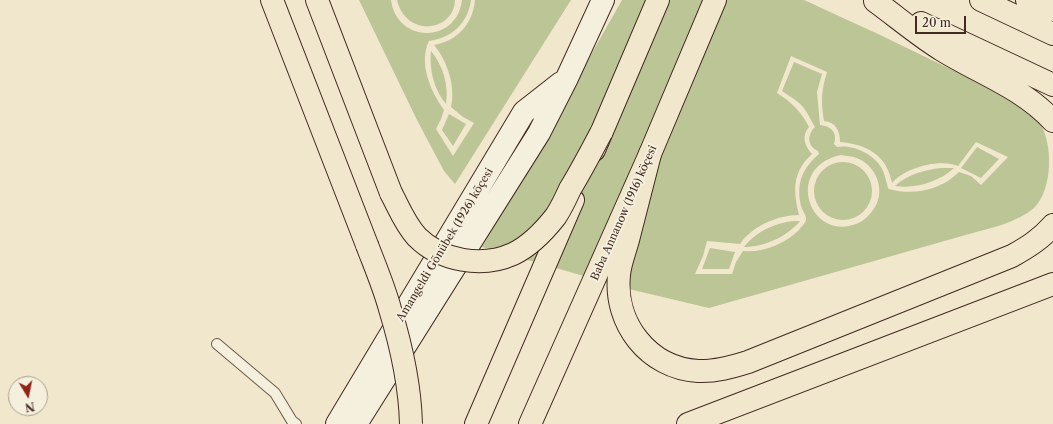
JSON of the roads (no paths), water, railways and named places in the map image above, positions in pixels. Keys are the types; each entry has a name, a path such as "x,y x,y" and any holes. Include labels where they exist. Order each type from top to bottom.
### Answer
{"main road":[{"path":"272,0 367,245 390,309 403,362 410,403 411,424"},
{"path":"317,0 391,193 407,224 418,237 431,248 445,255 462,260 480,262 500,259 529,244 540,234 556,215 601,133"},
{"path":"476,424 658,0"},
{"name":"Baba Annanow (1916) köçesi","path":"530,424 650,154 714,0"},
{"path":"874,0 1053,85"},
{"path":"874,0 942,50 1001,82 1042,108 1053,121"},
{"path":"981,0 1053,34"},
{"path":"1026,0 1053,10"},
{"path":"650,154 619,274 621,303 633,335 645,348 660,360 677,367 698,371 713,370 748,362 1012,256 1027,248 1042,237 1053,225"},
{"path":"693,422 1053,284"}],"street":[{"name":"Amangeldi Gönübek (1926) köçesi","path":"356,424 539,133 604,0"},
{"name":"Amangeldi Gönübek (1926) köçesi","path":"337,424 524,112 567,78"}],"lane":[{"path":"217,344 275,393 292,421 296,424"}]}
